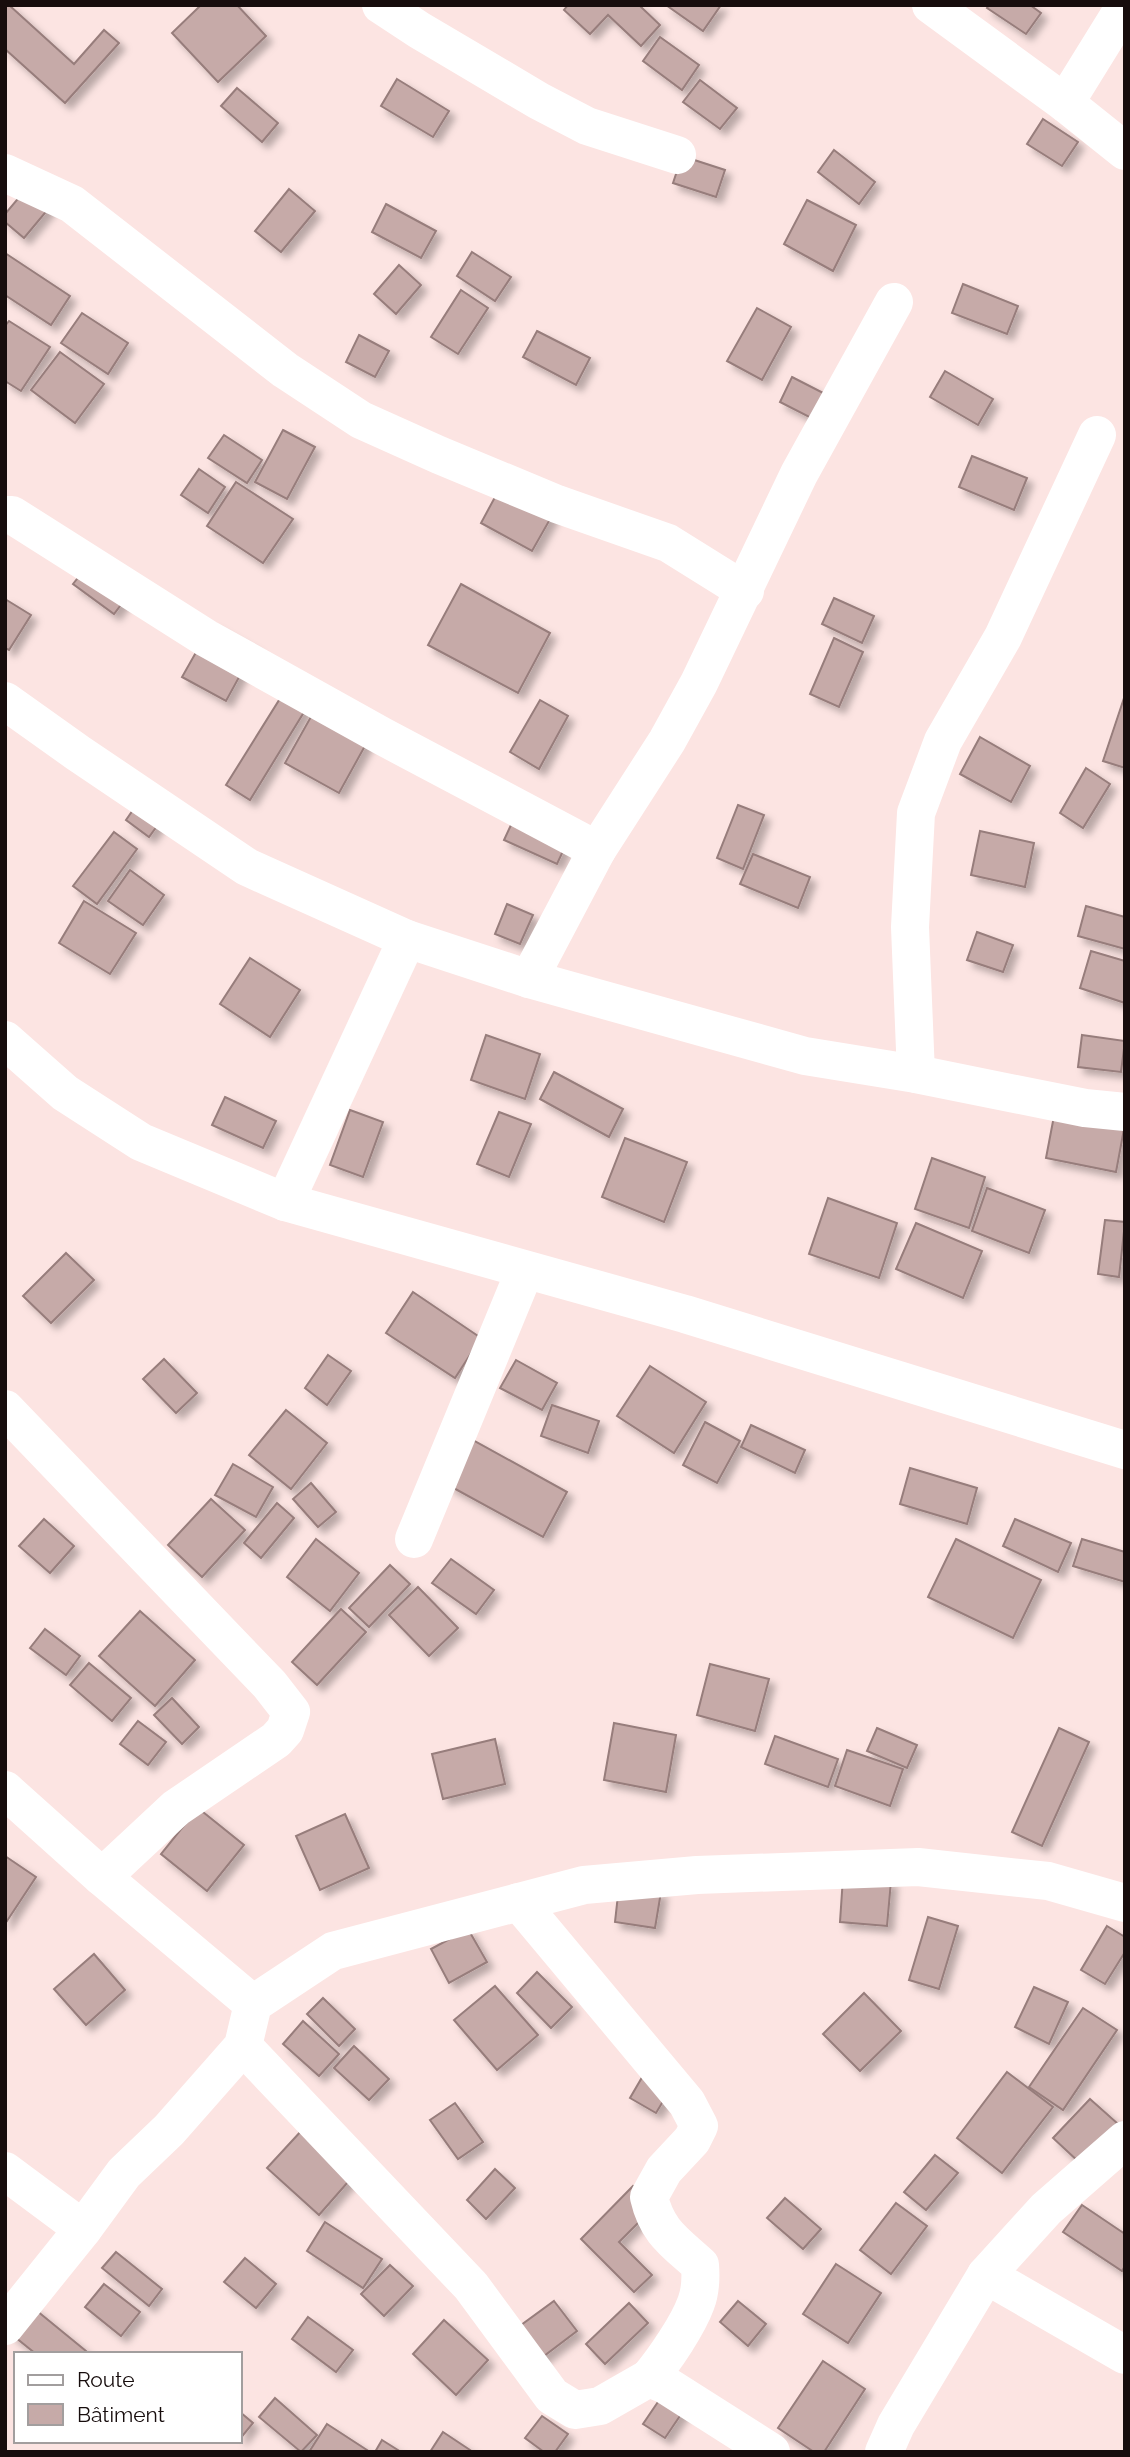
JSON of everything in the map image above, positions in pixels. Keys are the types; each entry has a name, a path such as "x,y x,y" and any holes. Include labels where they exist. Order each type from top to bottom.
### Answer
{"street":[{"path":"382,5 539,101 587,126 677,155"},
{"path":"931,5 1065,103 1125,151"},
{"path":"1065,103 1125,6"},
{"path":"5,173 72,204 285,370 361,420 545,499 668,542 744,591"},
{"path":"529,979 597,850 667,741 699,683 799,474 894,302"},
{"path":"916,1074 910,927 916,813 943,741 1003,637 1097,435"},
{"path":"5,515 12,515 206,638 597,850"},
{"path":"5,701 247,867 408,939 529,979 805,1055 1085,1108 1122,1102"},
{"path":"285,1202 408,939"},
{"path":"5,1040 65,1093 141,1142 285,1202 685,1314 1125,1450"},
{"path":"414,1539 525,1270"},
{"path":"5,1409 270,1685 290,1712 285,1731 276,1740 176,1808 102,1877"},
{"path":"5,1790 102,1877 253,2004"},
{"path":"5,2326 124,2173 169,2130 243,2046 253,2004 333,1951 596,1884 697,1875 918,1867 1048,1881 1125,1903"},
{"path":"243,2046 471,2286 552,2396 575,2410 600,2406 649,2378 661,2363 696,2303 701,2284 700,2265 662,2231 649,2197 664,2170 692,2140 699,2126 687,2103 519,1902"},
{"path":"884,2452 896,2425 986,2275 1046,2209 1125,2140"},
{"path":"5,2171 83,2229"},
{"path":"986,2275 1125,2356"},
{"path":"649,2378 771,2452"}],"building":[{"path":"5,5 9,5 74,64 104,30 119,43 65,103 5,49"},
{"path":"201,5 237,5 266,36 218,82 172,33"},
{"path":"568,5 639,5 660,25 641,46 608,15 590,34 564,10"},
{"path":"666,5 721,5 703,31"},
{"path":"989,5 1030,5 1041,13 1026,34 987,8"},
{"path":"660,37 699,65 682,90 643,61"},
{"path":"397,79 449,111 433,137 381,106"},
{"path":"700,80 737,108 720,129 683,102"},
{"path":"237,88 278,123 262,142 221,106"},
{"path":"1043,119 1078,142 1062,166 1027,144"},
{"path":"834,150 875,182 859,204 818,172"},
{"path":"682,156 725,170 716,197 673,183"},
{"path":"32,182 55,201 24,238 5,222 5,214"},
{"path":"289,189 315,211 281,252 255,231"},
{"path":"807,200 856,225 833,271 784,244"},
{"path":"386,204 436,231 421,258 372,232"},
{"path":"472,252 511,277 495,301 457,276"},
{"path":"5,253 70,296 51,325 5,295"},
{"path":"399,265 421,285 396,314 374,294"},
{"path":"963,284 1018,306 1007,334 952,313"},
{"path":"461,290 488,308 458,354 431,337"},
{"path":"757,308 791,327 762,380 727,361"},
{"path":"82,313 128,343 108,374 61,343"},
{"path":"9,321 50,347 21,391 5,381 5,326"},
{"path":"537,331 590,358 576,385 523,357"},
{"path":"359,335 389,351 375,377 346,362"},
{"path":"60,352 104,384 75,423 31,390"},
{"path":"945,371 993,399 978,425 930,397"},
{"path":"792,377 833,398 821,423 780,402"},
{"path":"283,430 315,447 287,499 255,482"},
{"path":"224,435 262,460 247,483 208,458"},
{"path":"972,456 1027,478 1014,510 959,487"},
{"path":"199,469 225,487 208,513 181,495"},
{"path":"236,482 293,519 263,563 207,526"},
{"path":"501,486 553,514 532,551 481,523"},
{"path":"92,560 132,590 114,614 73,584"},
{"path":"461,584 550,633 518,693 428,645"},
{"path":"834,598 874,616 862,643 822,624"},
{"path":"5,599 31,615 9,650 5,648"},
{"path":"212,624 255,648 226,701 182,677"},
{"path":"834,638 863,652 839,707 810,694"},
{"path":"286,689 309,704 250,800 226,785"},
{"path":"1125,695 1125,768 1103,761"},
{"path":"540,700 568,716 539,769 510,752"},
{"path":"317,706 371,735 339,793 285,763"},
{"path":"980,737 1030,766 1011,802 960,774"},
{"path":"1086,768 1110,784 1083,828 1060,813"},
{"path":"149,787 173,804 149,837 126,820"},
{"path":"738,805 764,815 743,869 717,858"},
{"path":"517,812 570,836 557,864 504,840"},
{"path":"980,831 1034,843 1025,887 971,875"},
{"path":"114,832 137,849 97,904 73,886"},
{"path":"753,854 810,877 798,908 740,884"},
{"path":"130,870 164,895 143,925 108,901"},
{"path":"84,901 136,933 110,974 59,943"},
{"path":"507,904 533,915 520,944 495,934"},
{"path":"1086,906 1125,917 1125,949 1078,936"},
{"path":"977,932 1013,945 1003,972 967,960"},
{"path":"1091,951 1125,961 1125,1003 1080,988"},
{"path":"250,958 300,990 270,1037 220,1004"},
{"path":"486,1035 540,1054 525,1099 471,1080"},
{"path":"1082,1035 1125,1041 1121,1072 1078,1067"},
{"path":"554,1072 623,1109 609,1137 540,1099"},
{"path":"225,1097 276,1121 263,1148 212,1125"},
{"path":"350,1110 383,1122 363,1177 330,1165"},
{"path":"499,1112 531,1124 509,1177 477,1164"},
{"path":"1054,1116 1124,1129 1116,1172 1046,1158"},
{"path":"625,1138 687,1162 664,1222 602,1197"},
{"path":"932,1158 985,1177 969,1228 915,1209"},
{"path":"987,1188 1045,1210 1029,1253 972,1231"},
{"path":"828,1198 897,1223 879,1278 809,1254"},
{"path":"1105,1220 1125,1222 1119,1277 1098,1274"},
{"path":"916,1223 982,1251 963,1298 896,1269"},
{"path":"66,1253 94,1280 51,1323 23,1296"},
{"path":"413,1292 481,1338 455,1378 386,1333"},
{"path":"328,1355 351,1371 327,1405 305,1388"},
{"path":"164,1359 197,1393 176,1413 143,1379"},
{"path":"516,1360 557,1383 542,1410 500,1388"},
{"path":"650,1366 706,1402 674,1453 617,1416"},
{"path":"552,1405 599,1421 588,1453 541,1436"},
{"path":"286,1410 327,1443 291,1489 249,1455"},
{"path":"705,1422 740,1441 717,1483 683,1465"},
{"path":"751,1425 805,1450 795,1473 741,1447"},
{"path":"473,1440 567,1492 543,1537 448,1485"},
{"path":"233,1464 273,1487 256,1517 215,1495"},
{"path":"910,1468 977,1488 967,1524 900,1504"},
{"path":"311,1483 336,1512 318,1527 293,1499"},
{"path":"211,1499 245,1530 202,1577 168,1545"},
{"path":"277,1503 294,1518 261,1558 244,1543"},
{"path":"44,1519 74,1546 50,1573 19,1546"},
{"path":"1015,1519 1071,1543 1058,1572 1003,1546"},
{"path":"316,1539 359,1573 330,1611 287,1577"},
{"path":"956,1539 1041,1580 1013,1638 928,1597"},
{"path":"1082,1539 1125,1552 1125,1582 1073,1566"},
{"path":"451,1559 494,1590 476,1614 432,1583"},
{"path":"390,1565 410,1584 369,1627 349,1608"},
{"path":"418,1587 458,1628 429,1656 389,1615"},
{"path":"341,1609 366,1632 317,1685 292,1662"},
{"path":"140,1611 195,1660 155,1706 99,1656"},
{"path":"45,1629 80,1656 66,1675 30,1648"},
{"path":"89,1663 131,1698 112,1721 70,1685"},
{"path":"710,1664 769,1679 755,1731 697,1715"},
{"path":"172,1698 199,1727 182,1744 154,1715"},
{"path":"138,1721 166,1742 148,1765 120,1744"},
{"path":"614,1723 676,1735 666,1792 604,1780"},
{"path":"877,1728 917,1745 907,1768 867,1751"},
{"path":"1059,1728 1089,1742 1042,1846 1012,1832"},
{"path":"775,1736 838,1759 828,1787 765,1764"},
{"path":"495,1739 505,1784 443,1799 432,1754"},
{"path":"847,1750 903,1769 890,1806 835,1786"},
{"path":"198,1808 244,1845 207,1891 161,1854"},
{"path":"345,1814 369,1868 320,1890 296,1836"},
{"path":"5,1856 36,1877 5,1924"},
{"path":"843,1877 891,1881 887,1926 840,1922"},
{"path":"619,1886 661,1892 655,1928 615,1922"},
{"path":"928,1917 958,1926 939,1989 909,1980"},
{"path":"1107,1926 1125,1937 1125,1952 1105,1984 1081,1970"},
{"path":"468,1929 487,1962 449,1983 431,1949"},
{"path":"94,1954 125,1990 86,2025 54,1989"},
{"path":"537,1972 572,2007 551,2028 517,1993"},
{"path":"495,1986 538,2035 497,2070 454,2020"},
{"path":"1034,1987 1068,2002 1049,2044 1015,2027"},
{"path":"864,1993 901,2031 860,2071 823,2034"},
{"path":"323,1998 355,2029 339,2046 307,2014"},
{"path":"1083,2008 1117,2030 1063,2110 1029,2087"},
{"path":"303,2021 339,2054 319,2076 283,2044"},
{"path":"354,2046 389,2079 369,2100 334,2068"},
{"path":"651,2062 677,2078 656,2113 630,2098"},
{"path":"1007,2072 1053,2107 1002,2173 957,2138"},
{"path":"1090,2099 1117,2123 1080,2163 1053,2138"},
{"path":"455,2103 483,2142 458,2159 430,2120"},
{"path":"303,2129 355,2174 319,2215 267,2168"},
{"path":"935,2155 958,2173 926,2210 904,2192"},
{"path":"495,2169 515,2188 486,2219 467,2200"},
{"path":"633,2186 654,2207 619,2242 652,2275 634,2292 581,2239"},
{"path":"785,2198 821,2229 803,2249 767,2218"},
{"path":"896,2203 927,2226 891,2274 860,2250"},
{"path":"1082,2205 1125,2234 1125,2266 1122,2271 1063,2232"},
{"path":"325,2222 382,2259 363,2288 307,2251"},
{"path":"116,2252 162,2289 149,2306 102,2268"},
{"path":"245,2258 276,2284 256,2308 224,2282"},
{"path":"836,2264 881,2293 848,2343 803,2314"},
{"path":"390,2265 413,2286 384,2316 361,2294"},
{"path":"104,2284 140,2312 121,2336 85,2307"},
{"path":"554,2301 577,2331 540,2359 517,2328"},
{"path":"738,2301 766,2324 748,2346 720,2322"},
{"path":"629,2303 648,2323 605,2364 586,2344"},
{"path":"31,2306 86,2351 34,2352 10,2333"},
{"path":"308,2317 353,2350 336,2372 292,2339"},
{"path":"444,2320 488,2360 456,2395 413,2354"},
{"path":"823,2361 865,2389 824,2452 814,2452 778,2428"},
{"path":"666,2390 688,2404 665,2438 643,2424"},
{"path":"275,2398 317,2435 301,2452 259,2417"},
{"path":"242,2414 253,2423 242,2437"},
{"path":"542,2416 568,2434 555,2452 544,2452 525,2438"},
{"path":"327,2424 370,2452 309,2452"},
{"path":"443,2432 473,2452 430,2452"},
{"path":"382,2440 401,2452 375,2452"}]}
